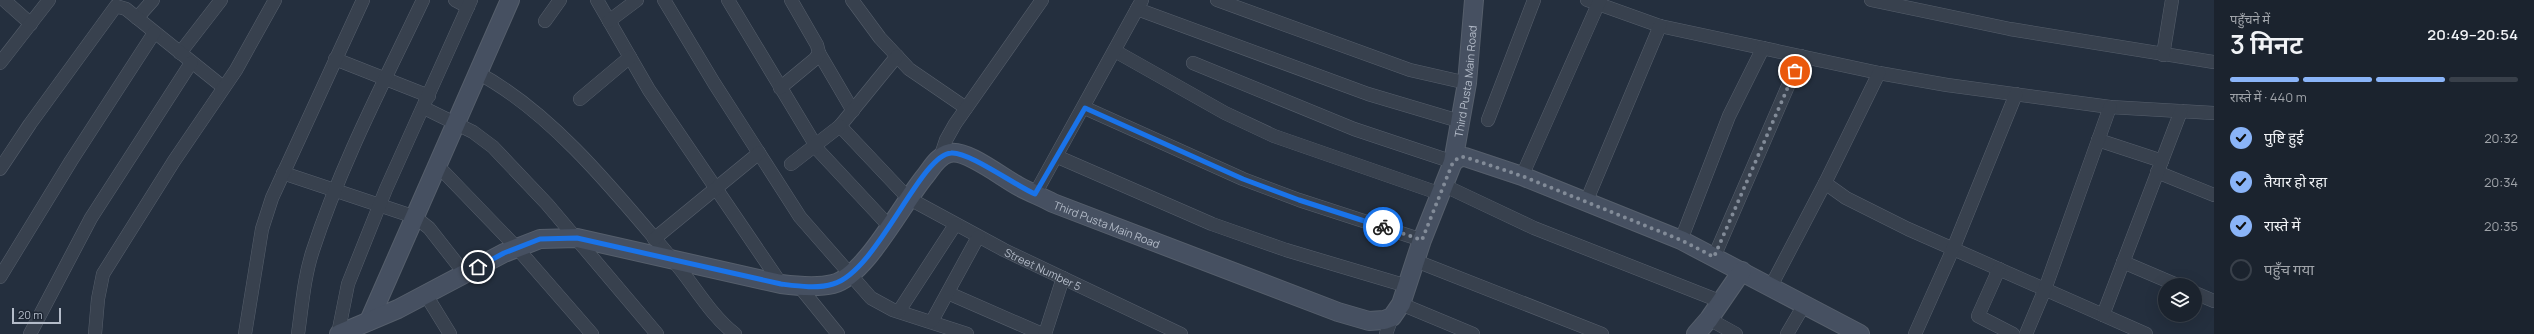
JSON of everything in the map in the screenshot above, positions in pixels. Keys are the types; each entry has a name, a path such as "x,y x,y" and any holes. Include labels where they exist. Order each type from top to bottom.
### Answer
{"street":[{"path":"4,0 31,24"},
{"path":"0,63 49,0"},
{"path":"137,18 153,0"},
{"path":"180,53 221,0"},
{"path":"95,334 98,299 103,274 121,242 258,33 275,0"},
{"path":"244,334 262,229 283,173 363,0"},
{"path":"298,334 305,281 313,251 337,190 385,80 423,0"},
{"path":"338,334 348,284 380,205 470,3 455,0"},
{"path":"370,321 455,123 510,0"},
{"path":"545,21 560,0"},
{"path":"597,0 649,90 714,188 790,285 838,334"},
{"path":"609,21 637,0"},
{"path":"664,0 714,83 800,217 871,298 899,311 967,334"},
{"path":"728,0 815,144 889,226"},
{"path":"791,0 817,45 818,53 853,111"},
{"path":"852,0 909,69 966,108"},
{"path":"338,334 426,295 517,248 540,239 577,238 790,285 833,284 852,275 908,198 940,158 946,140 966,108 1042,0"},
{"path":"1217,0 1410,70 1466,83"},
{"name":"Third Pusta Main Road","path":"940,158 951,153 968,156 1035,194 1338,312 1369,321 1384,320 1397,310 1416,261 1422,240 1453,162 1466,83 1474,0"},
{"path":"1488,120 1534,0"},
{"path":"1875,0 2010,29 2163,55 2214,62"},
{"path":"2163,55 2172,0"},
{"path":"1522,176 1595,1 1660,26 1879,73 2016,94 2110,106 2214,113"},
{"path":"1035,194 1085,108 1139,5 1368,94 1459,121"},
{"path":"0,169 30,124 91,43 112,10 120,6 223,87"},
{"path":"1586,202 1660,26"},
{"path":"0,276 71,161 154,33"},
{"path":"1681,240 1729,116 1763,48"},
{"path":"1115,51 1219,110 1274,136 1443,190 1534,228 1722,302"},
{"path":"780,88 816,59 818,53"},
{"path":"791,164 840,126 897,56"},
{"path":"1714,257 1801,56"},
{"path":"580,99 630,57"},
{"path":"335,59 385,80 427,102 455,123 483,138 577,238 657,334"},
{"path":"30,334 91,218 191,63"},
{"path":"1193,63 1354,129 1453,162 1460,157 1465,157 1522,176 1681,240 1860,334"},
{"path":"478,73 516,96 542,117 595,172 673,260 734,334"},
{"path":"1770,288 1825,183 1879,73"},
{"path":"1915,334 1953,249 2016,94"},
{"path":"2026,334 2045,289 2110,106"},
{"path":"1085,108 1243,179 1299,200 1422,240"},
{"path":"2103,315 2181,111"},
{"name":"Street Number 5","path":"840,126 908,198 978,237 1181,334"},
{"path":"2098,140 2160,167 2214,195"},
{"path":"654,239 714,188 760,153"},
{"path":"1058,156 1212,224 1286,250 1407,286"},
{"path":"437,166 517,248 592,334"},
{"path":"283,173 415,217 429,228 465,274"},
{"path":"1825,183 1846,198 1953,249 2146,334"},
{"path":"899,311 955,225"},
{"path":"932,321 978,237"},
{"path":"1416,261 1602,334"},
{"path":"2123,262 2161,278"},
{"path":"1999,269 1978,316 2014,334"},
{"path":"1696,334 1709,320 1742,271"},
{"path":"948,293 1043,334 1063,278"},
{"path":"426,295 450,334"},
{"path":"2202,296 2214,301"},
{"path":"1787,334 1804,305"},
{"path":"1386,334 1397,310 1473,334"},
{"path":"1709,320 1736,334"}],"way so far":[{"path":"1383,227 1422,240 1445,186 1453,162 1460,157 1465,157 1522,176 1681,240 1714,257 1795,71"}],"route":[{"path":"478,267 504,253 540,239 577,238 615,248 781,284 799,286 833,284 852,275 876,245 916,186 940,158 951,153 968,156 1020,187 1035,194 1085,108 1200,161 1243,179 1299,200 1383,227"}]}
